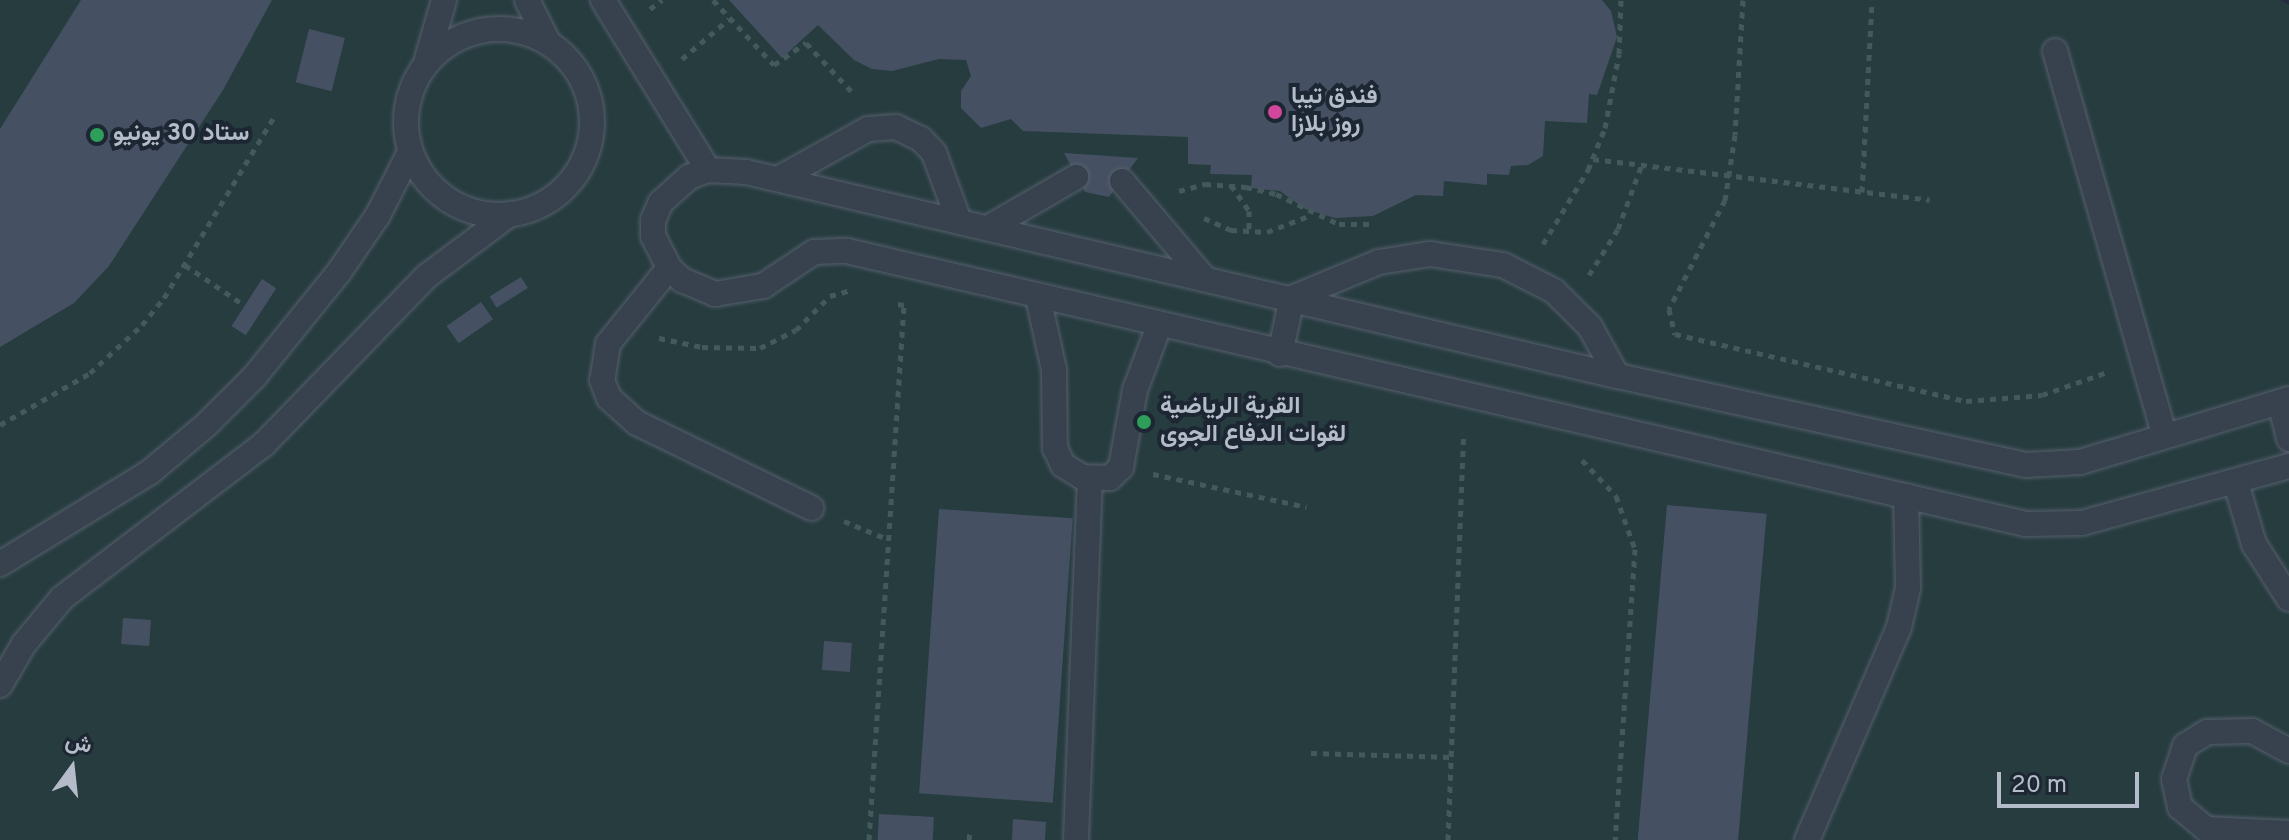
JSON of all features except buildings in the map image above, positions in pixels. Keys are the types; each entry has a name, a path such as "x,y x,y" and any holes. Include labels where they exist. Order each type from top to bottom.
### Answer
{"lane":[{"path":"426,62 446,44 470,33 523,32 548,42 570,61 585,86 592,113 590,142 580,168 562,190 538,207 510,214 460,207 422,175 410,152 408,105 426,62 444,0"},
{"path":"527,0 548,42"},
{"path":"603,0 708,170"},
{"path":"2055,51 2165,436"},
{"path":"778,179 851,137 885,125 906,130 934,153 959,221"},
{"path":"0,564 150,472 206,425 255,376 339,272 378,215 410,152"},
{"path":"2289,439 2284,400 2080,462 2026,465 1617,376 778,179 708,170 673,189 653,220 653,236 669,268 700,289 731,295 763,286 814,252 837,250 2005,521 2048,525 2082,523 2289,466"},
{"path":"988,228 1076,177"},
{"path":"1122,181 1204,278"},
{"path":"0,685 24,644 62,598 264,444 427,276 510,214"},
{"path":"1292,298 1403,256 1454,256 1526,273 1569,302 1597,337 1617,376"},
{"path":"669,268 608,344 602,380 609,398 637,423 811,508"},
{"path":"1038,297 1054,370 1055,448 1072,473 1090,478 1110,478 1121,467 1135,390 1159,326"},
{"path":"1280,354 1292,298"},
{"path":"1076,840 1090,478"},
{"path":"2236,483 2258,554 2289,599"},
{"path":"1807,840 1899,627 1908,588 1906,496"},
{"path":"2289,751 2252,731 2207,732 2185,746 2174,779 2180,807 2206,829 2289,833"}],"path":[{"path":"713,0 774,65 806,43 885,125"},
{"path":"1526,273 1593,159 1605,128 1619,54 1621,0"},
{"path":"1743,0 1729,176 1720,214 1669,309 1670,328 1681,339 1941,396 1991,402 2042,395 2143,359"},
{"path":"1862,192 1872,0"},
{"path":"654,83 729,19"},
{"path":"0,425 63,391 117,350 164,298 273,119"},
{"path":"1593,159 1930,200"},
{"path":"1569,302 1607,250 1642,164"},
{"path":"1181,201 1171,194 1205,184 1231,185 1276,194 1312,215 1339,224"},
{"path":"1231,185 1249,211 1249,233"},
{"path":"1192,209 1212,224 1249,233 1283,229 1312,215"},
{"path":"185,265 244,305"},
{"path":"869,840 904,305"},
{"path":"1448,840 1465,395"},
{"path":"1576,454 1616,496 1635,549 1615,840"},
{"path":"1121,467 1307,507"},
{"path":"811,508 887,539"},
{"path":"1311,753 1452,757"},
{"path":"969,840 970,832"}],"green space":[{"name":"القرية الرياضية لقوات الدفاع الجوى","path":"0,0 2280,0 2289,5 2289,840 0,840"}],"place":[{"name":"فندق تيبا روز بلازا","path":"1275,112"},
{"name":"ستاد 30 يونيو","path":"97,135"},
{"name":"القرية الرياضية لقوات الدفاع الجوى","path":"1144,422"}]}
